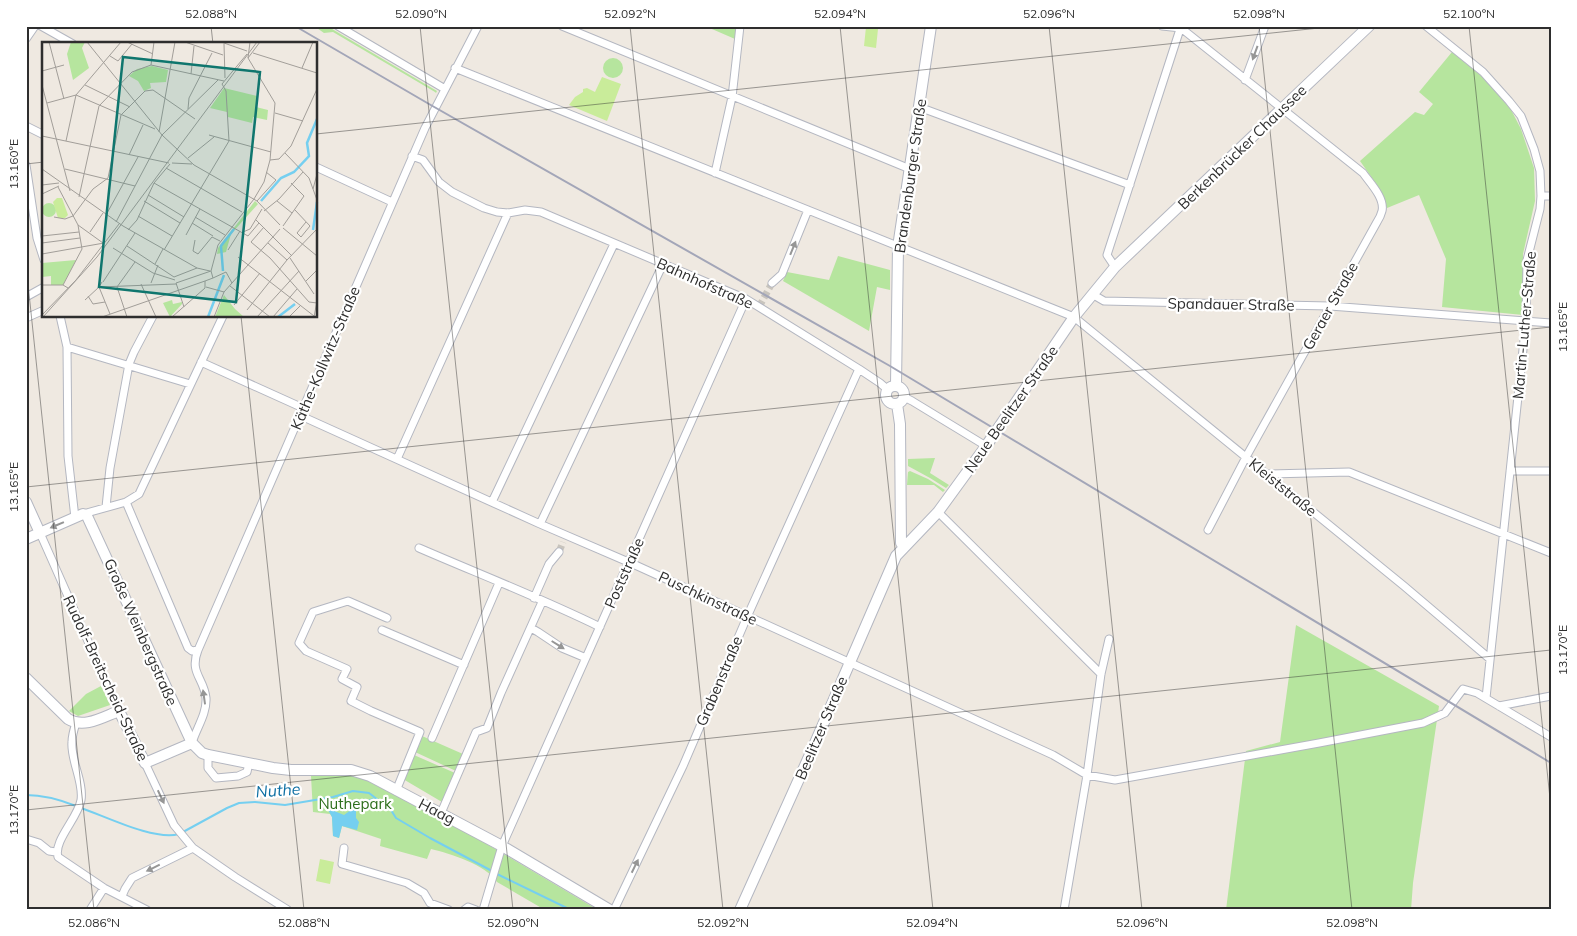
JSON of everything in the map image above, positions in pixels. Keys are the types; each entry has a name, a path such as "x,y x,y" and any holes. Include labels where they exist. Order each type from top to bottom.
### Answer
{"main road":[{"name":"Brandenburger Straße","path":"891,388 898,247 931,26"},
{"name":"Berkenbrücker Chaussee","path":"1115,267 1369,26"},
{"name":"Neue Beelitzer Straße","path":"904,547 938,512 986,446 1074,317 1115,267"},
{"path":"900,401 891,403 886,399 891,388 899,386 903,391 900,401 900,424 901,543 904,547"},
{"name":"Rudolf-Breitscheid-Straße","path":"26,502 40,533"},
{"path":"26,539 83,517"},
{"name":"Große Weinbergstraße","path":"83,517 192,743"},
{"name":"Beelitzer Straße","path":"740,910 812,750 890,568 896,556 904,547"},
{"path":"26,678 68,719 76,723 83,724 119,711"},
{"name":"Rudolf-Breitscheid-Straße","path":"119,711 145,763"},
{"path":"145,763 192,743"},
{"name":"Haag","path":"192,743 202,753 249,763 291,770 351,770 370,776 502,846 610,910"}],"street":[{"path":"26,39 35,26"},
{"path":"41,26 69,42"},
{"path":"338,26 445,89"},
{"name":"Käthe-Kollwitz-Straße","path":"198,650 412,156 478,26"},
{"path":"562,26 910,169"},
{"path":"715,173 732,97 740,26"},
{"path":"1115,267 1107,255 1181,27 1162,26"},
{"path":"1245,80 1265,26"},
{"name":"Martin-Luther-Straße","path":"1426,26 1483,72 1521,116 1538,163 1542,196 1527,260 1526,321 1486,698"},
{"name":"Geraer Straße","path":"1181,27 1362,173 1374,187 1380,199 1382,210 1208,530"},
{"name":"Kleiststraße","path":"455,68 1074,317 1490,659"},
{"path":"919,107 1130,185"},
{"path":"26,126 42,134"},
{"name":"Bahnhofstraße","path":"412,156 423,160 439,182 452,192 484,208 508,213 525,210 541,212 746,299 891,388"},
{"path":"26,164 37,238 42,254"},
{"path":"318,168 392,202"},
{"path":"1542,196 1551,196"},
{"path":"772,283 782,274 808,210"},
{"path":"397,459 508,213"},
{"path":"492,502 614,244"},
{"path":"540,524 663,264"},
{"path":"26,297 42,288"},
{"name":"Spandauer Straße","path":"1092,294 1104,301 1330,306 1551,323"},
{"name":"Poststraße","path":"483,910 502,846 746,299"},
{"path":"26,318 42,311"},
{"path":"60,318 67,347 68,456 83,517 106,507 126,502 138,494 222,318"},
{"path":"106,507 110,468 129,364 152,318"},
{"path":"67,347 129,364 190,384"},
{"path":"201,362 303,408"},
{"name":"Grabenstraße","path":"614,910 683,766 747,617 859,369"},
{"path":"900,401 912,401 986,446"},
{"name":"Puschkinstraße","path":"299,416 540,524 564,538 629,562 1053,755 1088,775 1115,780 1424,723 1445,713 1463,689 1477,692 1486,698"},
{"path":"1510,471 1551,471"},
{"path":"1267,474 1350,472 1551,553"},
{"path":"126,502 188,648 192,651 198,650"},
{"path":"938,512 1101,674"},
{"name":"Rudolf-Breitscheid-Straße","path":"40,533 119,711"},
{"path":"419,548 542,602 568,611 600,627"},
{"path":"534,598 549,564 559,552"},
{"path":"432,738 500,583"},
{"path":"387,618 348,601 313,612 299,643 306,651 347,669 342,679 357,687 351,701 420,732 396,791"},
{"path":"441,813 476,732 487,728 542,602"},
{"path":"530,628 562,648 586,658"},
{"path":"382,630 464,665"},
{"path":"1064,910 1088,775 1101,674 1109,639"},
{"path":"192,743 205,706 206,697 195,668 195,658 198,650"},
{"path":"1498,706 1551,696"},
{"path":"1486,698 1551,737"},
{"path":"76,723 71,744 82,798 56,852 61,860 104,888 147,910"},
{"path":"208,755 208,768 216,778 238,776 247,772 249,763"},
{"name":"Rudolf-Breitscheid-Straße","path":"145,763 183,838 193,848 235,877 288,910"},
{"path":"26,839 39,843 49,851 56,852"},
{"path":"122,896 132,878 193,848"},
{"path":"344,848 342,864 407,883 424,893 430,903 449,910"},
{"path":"90,910 104,888"},
{"path":"464,910 468,907 476,910"}],"green space":[{"path":"314,26 327,26 437,91 436,93 333,32 324,33"},
{"path":"705,26 736,26 735,39"},
{"path":"866,27 878,29 876,48 864,46"},
{"path":"1452,52 1485,79 1507,102 1521,129 1534,168 1535,201 1523,254 1523,315 1442,307 1446,259 1419,195 1387,208 1377,185 1360,161 1415,112 1424,115 1433,104 1419,92"},
{"path":"613,58 620,61 623,68 620,75 613,78 606,75 603,68 606,61"},
{"path":"602,77 621,84 607,121 569,105 575,97 583,92 583,89 587,88 595,92"},
{"path":"838,256 890,270 890,290 877,287 869,331 783,281 787,272 829,280"},
{"path":"935,458 930,473 949,485 946,488 908,466 908,459"},
{"path":"910,471 928,479 945,490 943,492 934,485 907,485 908,472"},
{"path":"1296,625 1439,706 1413,883 1411,910 1226,910 1246,751 1280,742"},
{"path":"101,686 110,705 78,716 69,711 86,694"},
{"path":"422,736 463,754 456,771 415,752"},
{"path":"414,755 455,773 442,802 403,779"},
{"name":"Nuthepark","path":"352,775 373,782 440,816 598,910 545,910 497,882 492,876 476,865 458,857 431,849 427,859 380,846 381,839 342,826 339,838 333,836 332,817 330,814 313,812 311,776"},
{"path":"320,859 334,862 330,884 316,881"}],"water":[{"path":"375,797 356,811 356,818 359,822 357,830 342,826 339,838 333,836 332,817 327,808 344,815 359,804"}],"waterway":[{"name":"Nuthe","path":"183,832 239,803 255,802 285,805 333,797 353,791 369,793 391,810 396,818 492,871"},
{"name":"Nuthe","path":"26,795 52,798 76,806"},
{"path":"318,800 327,808"},
{"name":"Nuthe","path":"81,808 143,831 157,834 179,834"},
{"name":"Nuthe","path":"497,874 571,910"}],"tunnel":[{"path":"759,307 772,283"},
{"path":"559,552 563,542"}],"railway":[{"path":"295,26 890,366 1551,763"}]}
